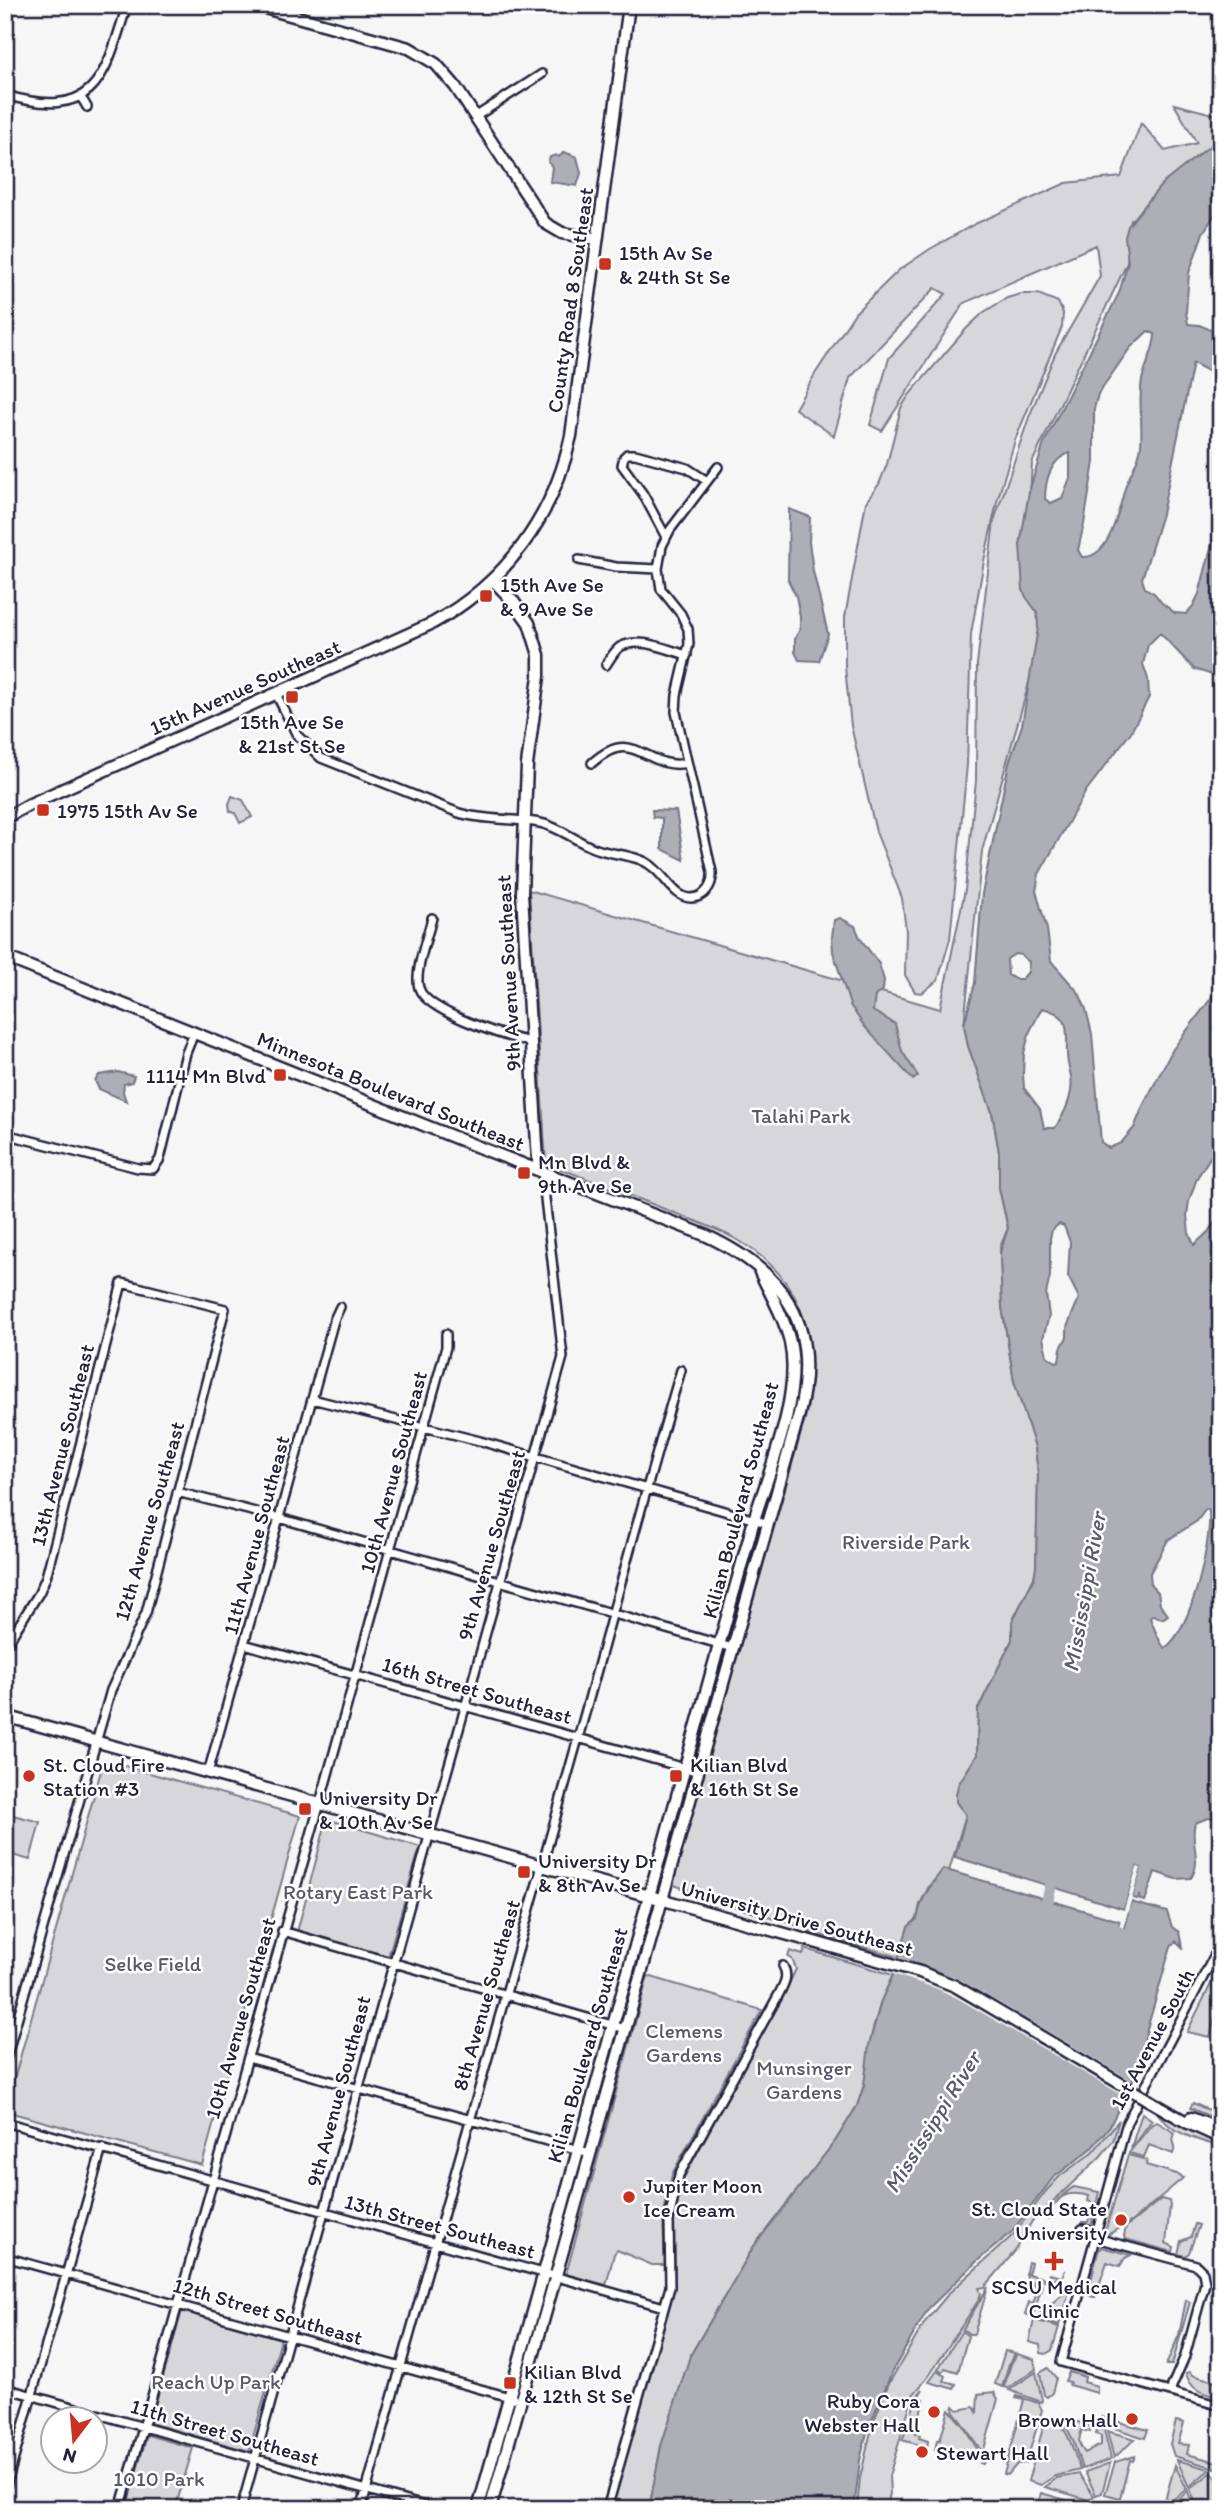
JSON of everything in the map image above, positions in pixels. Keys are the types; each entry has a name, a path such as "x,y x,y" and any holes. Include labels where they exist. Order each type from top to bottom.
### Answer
{"street":[{"path":"5,95 46,104 59,104 81,97 103,75 110,61 127,5"},
{"path":"254,5 409,48 436,64 446,74 545,223 562,233 597,239"},
{"name":"County Road 8 Southeast","path":"493,580 535,529 552,496 564,463 574,418 629,5"},
{"path":"475,117 542,74"},
{"path":"81,97 88,107"},
{"path":"666,537 643,494 622,465 624,457 627,454 635,454 687,468 707,481"},
{"path":"276,694 297,735 321,758 459,813 481,819 550,826 600,851 640,859 660,871 678,894 689,898 700,896 711,884 712,872 676,703 687,654 688,629 681,614 661,589 658,569 666,537 718,467"},
{"path":"579,561 609,567 658,569"},
{"name":"15th Avenue Southeast","path":"5,818 41,799 433,624 467,603 493,580"},
{"name":"9th Avenue Southeast","path":"241,2509 563,1357 542,1172 538,1161 522,893 527,765 539,676 539,655 529,623 493,580"},
{"path":"606,665 617,649 628,644 654,646 687,654"},
{"path":"592,762 608,749 620,747 639,751 669,764 687,763"},
{"path":"432,918 418,977 423,996 470,1022 530,1042"},
{"name":"Minnesota Boulevard Southeast","path":"5,957 705,1236 736,1251 758,1269"},
{"path":"5,1134 138,1168 153,1169 160,1159 194,1033"},
{"name":"Kilian Boulevard Southeast","path":"478,2509 754,1520 789,1406 793,1376 790,1342 785,1325 758,1269"},
{"name":"Kilian Boulevard Southeast","path":"490,2509 801,1406 805,1368 800,1328 793,1307 780,1287 758,1269"},
{"name":"12th Avenue Southeast","path":"5,2062 115,1677 146,1613 225,1309 122,1283"},
{"name":"13th Avenue Southeast","path":"5,1647 46,1577 122,1283"},
{"name":"11th Avenue Southeast","path":"208,1773 334,1320 340,1307"},
{"name":"10th Avenue Southeast","path":"120,2509 356,1674 446,1347 446,1334"},
{"name":"8th Avenue Southeast","path":"361,2509 681,1370"},
{"path":"312,1399 424,1426 766,1523"},
{"path":"177,1492 279,1518 733,1648"},
{"name":"16th Street Southeast","path":"244,1644 699,1772"},
{"name":"University Drive Southeast","path":"5,1716 920,1972 955,1986 1164,2109"},
{"path":"282,1931 626,2029"},
{"name":"1st Avenue South","path":"1171,2392 1061,2362 1127,2122 1221,1944"},
{"path":"607,2509 664,2307 671,2272 669,2219 679,2175 779,1994 785,1980 786,1972 783,1966"},
{"path":"248,2058 590,2153"},
{"path":"1164,2109 1221,2130"},
{"path":"1164,2109 1221,2138"},
{"name":"13th Street Southeast","path":"5,2122 664,2307"},
{"path":"5,2490 102,2148"},
{"path":"1082,2229 1201,2269 1205,2275 1205,2283 1185,2356 1171,2392 1221,2406"},
{"name":"12th Street Southeast","path":"5,2257 520,2400"},
{"name":"11th Street Southeast","path":"5,2388 435,2509"}],"green space":[{"path":"1174,104 1221,116 1221,163 1131,220 1127,263 1032,463 1025,581 1044,629 982,851 964,1025 968,1046 992,1112 999,1152 999,1188 1008,1228 1000,1247 1002,1307 1014,1381 1035,1447 1038,1473 1036,1567 1034,1578 1012,1622 1012,1640 978,1709 977,1755 958,1785 958,1805 966,1814 949,1871 942,1872 929,1886 920,1904 917,1919 908,1927 899,1957 809,1932 810,1929 744,1910 674,1885 675,1873 805,1419 810,1392 809,1342 804,1318 782,1277 764,1258 741,1242 704,1224 546,1163 529,890 940,1009 965,890 976,781 977,664 994,521 1029,417 1055,354 1100,276 1096,245 964,303 882,431 870,425 889,358 946,294 935,288 850,378 834,436 795,409 855,313 899,270 930,249 975,224 1066,183 1121,177 1141,123 1165,151 1197,143"},
{"path":"1021,294 1038,294 1058,302 1063,313 1062,327 1015,440 997,502 971,634 967,765 950,939 938,980 922,993 915,992 905,975 906,931 902,898 876,832 851,726 845,667 845,617 866,502 879,484 887,464 901,408 966,329 984,312 1007,298"},
{"path":"232,796 243,800 252,817 240,823 235,813 230,811"},
{"path":"790,1316 800,1353 800,1391 788,1442 768,1507 765,1508 762,1505 791,1402 787,1319"},
{"path":"758,1532 760,1536 733,1633 728,1635 755,1533"},
{"path":"723,1656 725,1659 698,1757 694,1759 719,1658"},
{"name":"Selke Field","path":"104,1760 300,1816 202,2165 5,2111"},
{"path":"688,1780 690,1783 662,1884 657,1884 684,1782"},
{"path":"5,1813 40,1822 30,1860 5,1853"},
{"name":"Rotary East Park","path":"327,1819 420,1847 388,1957 297,1932"},
{"path":"649,1914 653,1915 625,2017 621,2018"},
{"name":"Munsinger Gardens","path":"805,1949 893,1975 881,2001 872,2033 864,2085 857,2106 836,2140 754,2246 694,2349 661,2446 649,2509 611,2509 675,2286 674,2221 682,2181 789,1984 796,1969 792,1959 788,1957 790,1951 803,1955"},
{"path":"1221,1964 1221,2018 1215,2017 1210,2037 1187,2032"},
{"path":"645,1974 647,1975 595,2152"},
{"name":"Clemens Gardens","path":"648,1976 762,2010 672,2174 663,2217 665,2265 652,2265 617,2250 606,2285 566,2274"},
{"path":"612,2039 618,2040 590,2140 587,2142"},
{"path":"1193,2103 1206,2109 1221,2111 1221,2121 1190,2108"},
{"path":"1142,2113 1152,2120 1131,2148"},
{"path":"1158,2114 1214,2141 1213,2143 1221,2147 1178,2131"},
{"path":"1119,2120 1113,2141 1100,2157 1032,2221 1016,2250 985,2287 979,2288 981,2294 978,2301 929,2376 913,2395 889,2476 887,2509 857,2509 860,2478 873,2423 889,2383 925,2322 949,2293 1013,2235 1060,2176 1093,2152"},
{"path":"1157,2122 1175,2133 1173,2154 1149,2145 1144,2157 1129,2153 1152,2124"},
{"path":"1128,2155 1147,2160 1146,2165 1183,2178 1131,2222 1109,2234 1105,2232"},
{"path":"579,2162 583,2164 553,2265 550,2262"},
{"path":"1074,2187 1099,2192 1091,2226 1082,2222 1088,2222 1094,2203 1088,2201 1089,2196 1068,2194 1060,2198"},
{"path":"1161,2199 1169,2201 1166,2243 1174,2247 1173,2252 1125,2239 1124,2236 1126,2227"},
{"path":"1054,2206 1048,2219 1044,2214"},
{"path":"1195,2224 1199,2225 1189,2253 1185,2256 1178,2254 1181,2241 1191,2237"},
{"path":"1101,2247 1131,2255 1125,2258 1120,2266 1107,2262 1095,2297 1088,2293"},
{"path":"1028,2262 1031,2263 1028,2274 1047,2279 1049,2274 1062,2277 1065,2270 1062,2278 1030,2282 1026,2275"},
{"path":"1027,2284 1042,2285 1033,2317 1025,2314 1029,2302 1033,2303 1036,2295 1024,2291"},
{"path":"545,2285 548,2287 520,2388 517,2389 515,2387"},
{"path":"988,2287 974,2334 969,2334 963,2329"},
{"path":"1066,2291 1069,2292 1059,2325 1035,2318"},
{"path":"1186,2300 1190,2302 1172,2365 1166,2365 1179,2335"},
{"name":"Reach Up Park","path":"182,2311 281,2339 249,2451 150,2423"},
{"path":"1034,2320 1059,2327 1052,2350 1046,2354 1041,2353 1040,2345 1029,2342"},
{"path":"962,2331 968,2336 958,2372 945,2368 943,2373 938,2369"},
{"path":"1005,2351 1015,2353 1002,2387 995,2384"},
{"path":"1017,2354 1034,2359 1036,2369 1008,2388 1004,2387 1011,2364"},
{"path":"1048,2368 1056,2378 1052,2393 1047,2397 1044,2395 1040,2373"},
{"path":"937,2371 946,2376 944,2381 956,2384 954,2389 929,2382"},
{"path":"1036,2372 1041,2402 1009,2390"},
{"path":"1069,2372 1085,2377 1084,2382 1097,2386 1097,2393 1069,2385 1070,2382 1065,2381"},
{"path":"1190,2372 1192,2375 1221,2383 1221,2398 1195,2388 1186,2373"},
{"path":"923,2389 918,2397 924,2399 915,2434 928,2441 927,2447 902,2440 909,2424 913,2422 911,2417 916,2397"},
{"path":"994,2392 998,2399 983,2453 953,2410 954,2406 958,2410 974,2407 977,2412 978,2394"},
{"path":"1017,2396 1038,2403 1042,2410 1026,2463 1017,2464 1008,2475 1004,2474 1024,2400 1016,2398"},
{"path":"510,2409 513,2410 487,2509 481,2509"},
{"path":"949,2409 964,2427 984,2460 983,2464 980,2463 979,2457 973,2455 971,2460 935,2450"},
{"path":"1061,2417 1091,2426 1090,2432 1082,2430 1080,2437 1085,2453 1101,2445 1101,2436 1096,2434 1097,2428 1104,2430 1111,2458 1082,2469 1073,2440"},
{"path":"1101,2417 1148,2430 1145,2438 1099,2423"},
{"path":"1053,2418 1067,2434 1080,2470 1055,2476 1041,2485 1028,2481 1043,2428"},
{"path":"1176,2421 1184,2423 1178,2444 1189,2445 1187,2454 1217,2462 1215,2468 1174,2456 1170,2444"},
{"path":"1107,2431 1135,2439 1114,2458"},
{"name":"1010 Park","path":"147,2435 193,2448 175,2509 126,2509"},
{"path":"1135,2456 1133,2461 1130,2460 1120,2498 1105,2494 1115,2462"},
{"path":"1177,2460 1209,2469 1209,2470 1189,2487"},
{"path":"1110,2463 1102,2493 1096,2495 1085,2472"},
{"path":"1175,2465 1187,2489 1163,2507"},
{"path":"1212,2472 1221,2484 1221,2498 1204,2509 1198,2509 1190,2489"},
{"path":"1079,2474 1094,2496 1089,2500 1045,2487 1057,2478"},
{"path":"1188,2491 1194,2509 1167,2509"},
{"path":"1041,2493 1066,2500 1064,2507 1049,2502 1045,2509 1037,2508"}],"water":[{"path":"1221,137 1221,205 1203,233 1189,273 1186,312 1188,324 1199,325 1221,334 1221,592 1215,617 1221,632 1221,678 1194,669 1160,633 1148,645 1143,664 1148,679 1149,697 1131,732 1086,791 1039,874 1036,891 1047,929 1051,961 1079,993 1086,1009 1092,1034 1101,1142 1109,1148 1121,1143 1134,1128 1173,1049 1221,985 1221,1140 1197,1178 1187,1215 1189,1233 1194,1245 1208,1232 1221,1213 1221,1818 1208,1818 1195,1823 1196,1864 1191,1878 1176,1879 1155,1872 1145,1901 1140,1900 1139,1896 1138,1899 1132,1898 1141,1868 1137,1867 1124,1909 955,1857 966,1815 956,1802 956,1795 958,1785 977,1755 978,1709 1012,1640 1012,1622 1034,1578 1038,1473 1035,1447 1014,1381 1002,1307 1000,1253 1008,1228 999,1188 999,1152 992,1112 968,1046 964,1025 975,983 982,894 1009,763 1022,725 1038,628 1037,612 1023,590 1020,545 1029,492 1044,443 1119,293 1128,262 1125,237 1128,226 1162,184","holes":["1148,331 1155,334 1141,388 1140,450 1107,541 1100,550 1082,557 1078,550 1094,462 1094,409 1098,394 1130,348","1193,363 1218,376 1217,525 1199,594 1186,614 1175,613 1162,603 1154,593 1145,588 1142,579 1162,514","1070,453 1070,478 1062,498 1051,503 1045,499 1046,485 1050,471 1058,460","1015,954 1021,955 1029,962 1028,972 1022,979 1008,975 1007,959","1042,1008 1063,1019 1067,1031 1071,1090 1065,1110 1055,1128 1044,1128 1040,1109 1024,1088 1024,1053 1030,1031","1059,1224 1064,1226 1070,1242 1068,1276 1079,1298 1067,1327 1067,1337 1061,1348 1059,1361 1056,1362 1047,1356 1043,1338 1049,1316 1046,1294 1050,1276 1052,1230","1206,1509 1209,1511 1207,1543 1198,1585 1183,1624 1165,1648 1150,1618 1153,1615 1162,1619 1168,1615 1160,1604 1158,1592 1151,1585 1150,1573 1168,1540 1197,1521"]},
{"path":"564,152 577,157 581,173 577,186 550,182 550,157 559,157"},
{"path":"789,509 810,517 809,542 813,571 828,634 819,661 799,660 795,652 800,617 796,596 788,580"},
{"path":"652,810 676,811 684,860 662,849 662,818 653,817"},
{"path":"840,918 855,926 860,938 879,964 884,980 883,990 875,996 873,1011 895,1024 902,1051 918,1076 913,1080 864,1026 850,1005 833,952 834,920"},
{"path":"118,1072 134,1076 132,1082 124,1084 126,1101 99,1089 95,1081 99,1075"},
{"path":"943,1869 1120,1921 1119,1926 1124,1927 1131,1902 1167,1912 1172,1927 1179,1932 1182,1947 1176,1941 1171,1946 1139,2067 1110,2126 1091,2149 1053,2178 1011,2233 976,2262 928,2309 893,2370 868,2429 860,2460 854,2509 649,2509 661,2446 690,2356 754,2246 836,2140 857,2106 864,2085 869,2045 881,2001 893,1975 908,1927 917,1919 927,1892"}],"pier":[{"path":"1137,1867 1141,1868 1123,1928 1119,1926"},
{"path":"895,1956 957,1978 1134,2082 1127,2098 957,1998 890,1973"}],"waterway":[{"name":"Mississippi River","path":"1044,1915 1054,1872"}],"place":[{"name":"15th Av Se & 24th St Se","path":"605,264"},
{"name":"15th Ave Se & 9 Ave Se","path":"486,596"},
{"name":"15th Ave Se & 21st St Se","path":"292,697"},
{"name":"1975 15th Av Se","path":"43,810"},
{"name":"1114 Mn Blvd","path":"280,1075"},
{"name":"Mn Blvd & 9th Ave Se","path":"524,1173"},
{"name":"St. Cloud Fire Station #3","path":"29,1776"},
{"name":"Kilian Blvd & 16th St Se","path":"676,1776"},
{"name":"University Dr & 10th Av Se","path":"305,1809"},
{"name":"University Dr & 8th Av Se","path":"524,1872"},
{"name":"Jupiter Moon Ice Cream","path":"629,2197"},
{"name":"St. Cloud State University","path":"1121,2220"},
{"name":"SCSU Medical Clinic","path":"1054,2261"},
{"name":"Kilian Blvd & 12th St Se","path":"510,2383"},
{"name":"Ruby Cora Webster Hall","path":"934,2412"},
{"name":"Brown Hall","path":"1132,2419"},
{"name":"Stewart Hall","path":"922,2452"}],"park label":[{"name":"Talahi Park","path":"801,1115"},
{"name":"Riverside Park","path":"906,1541"}]}
